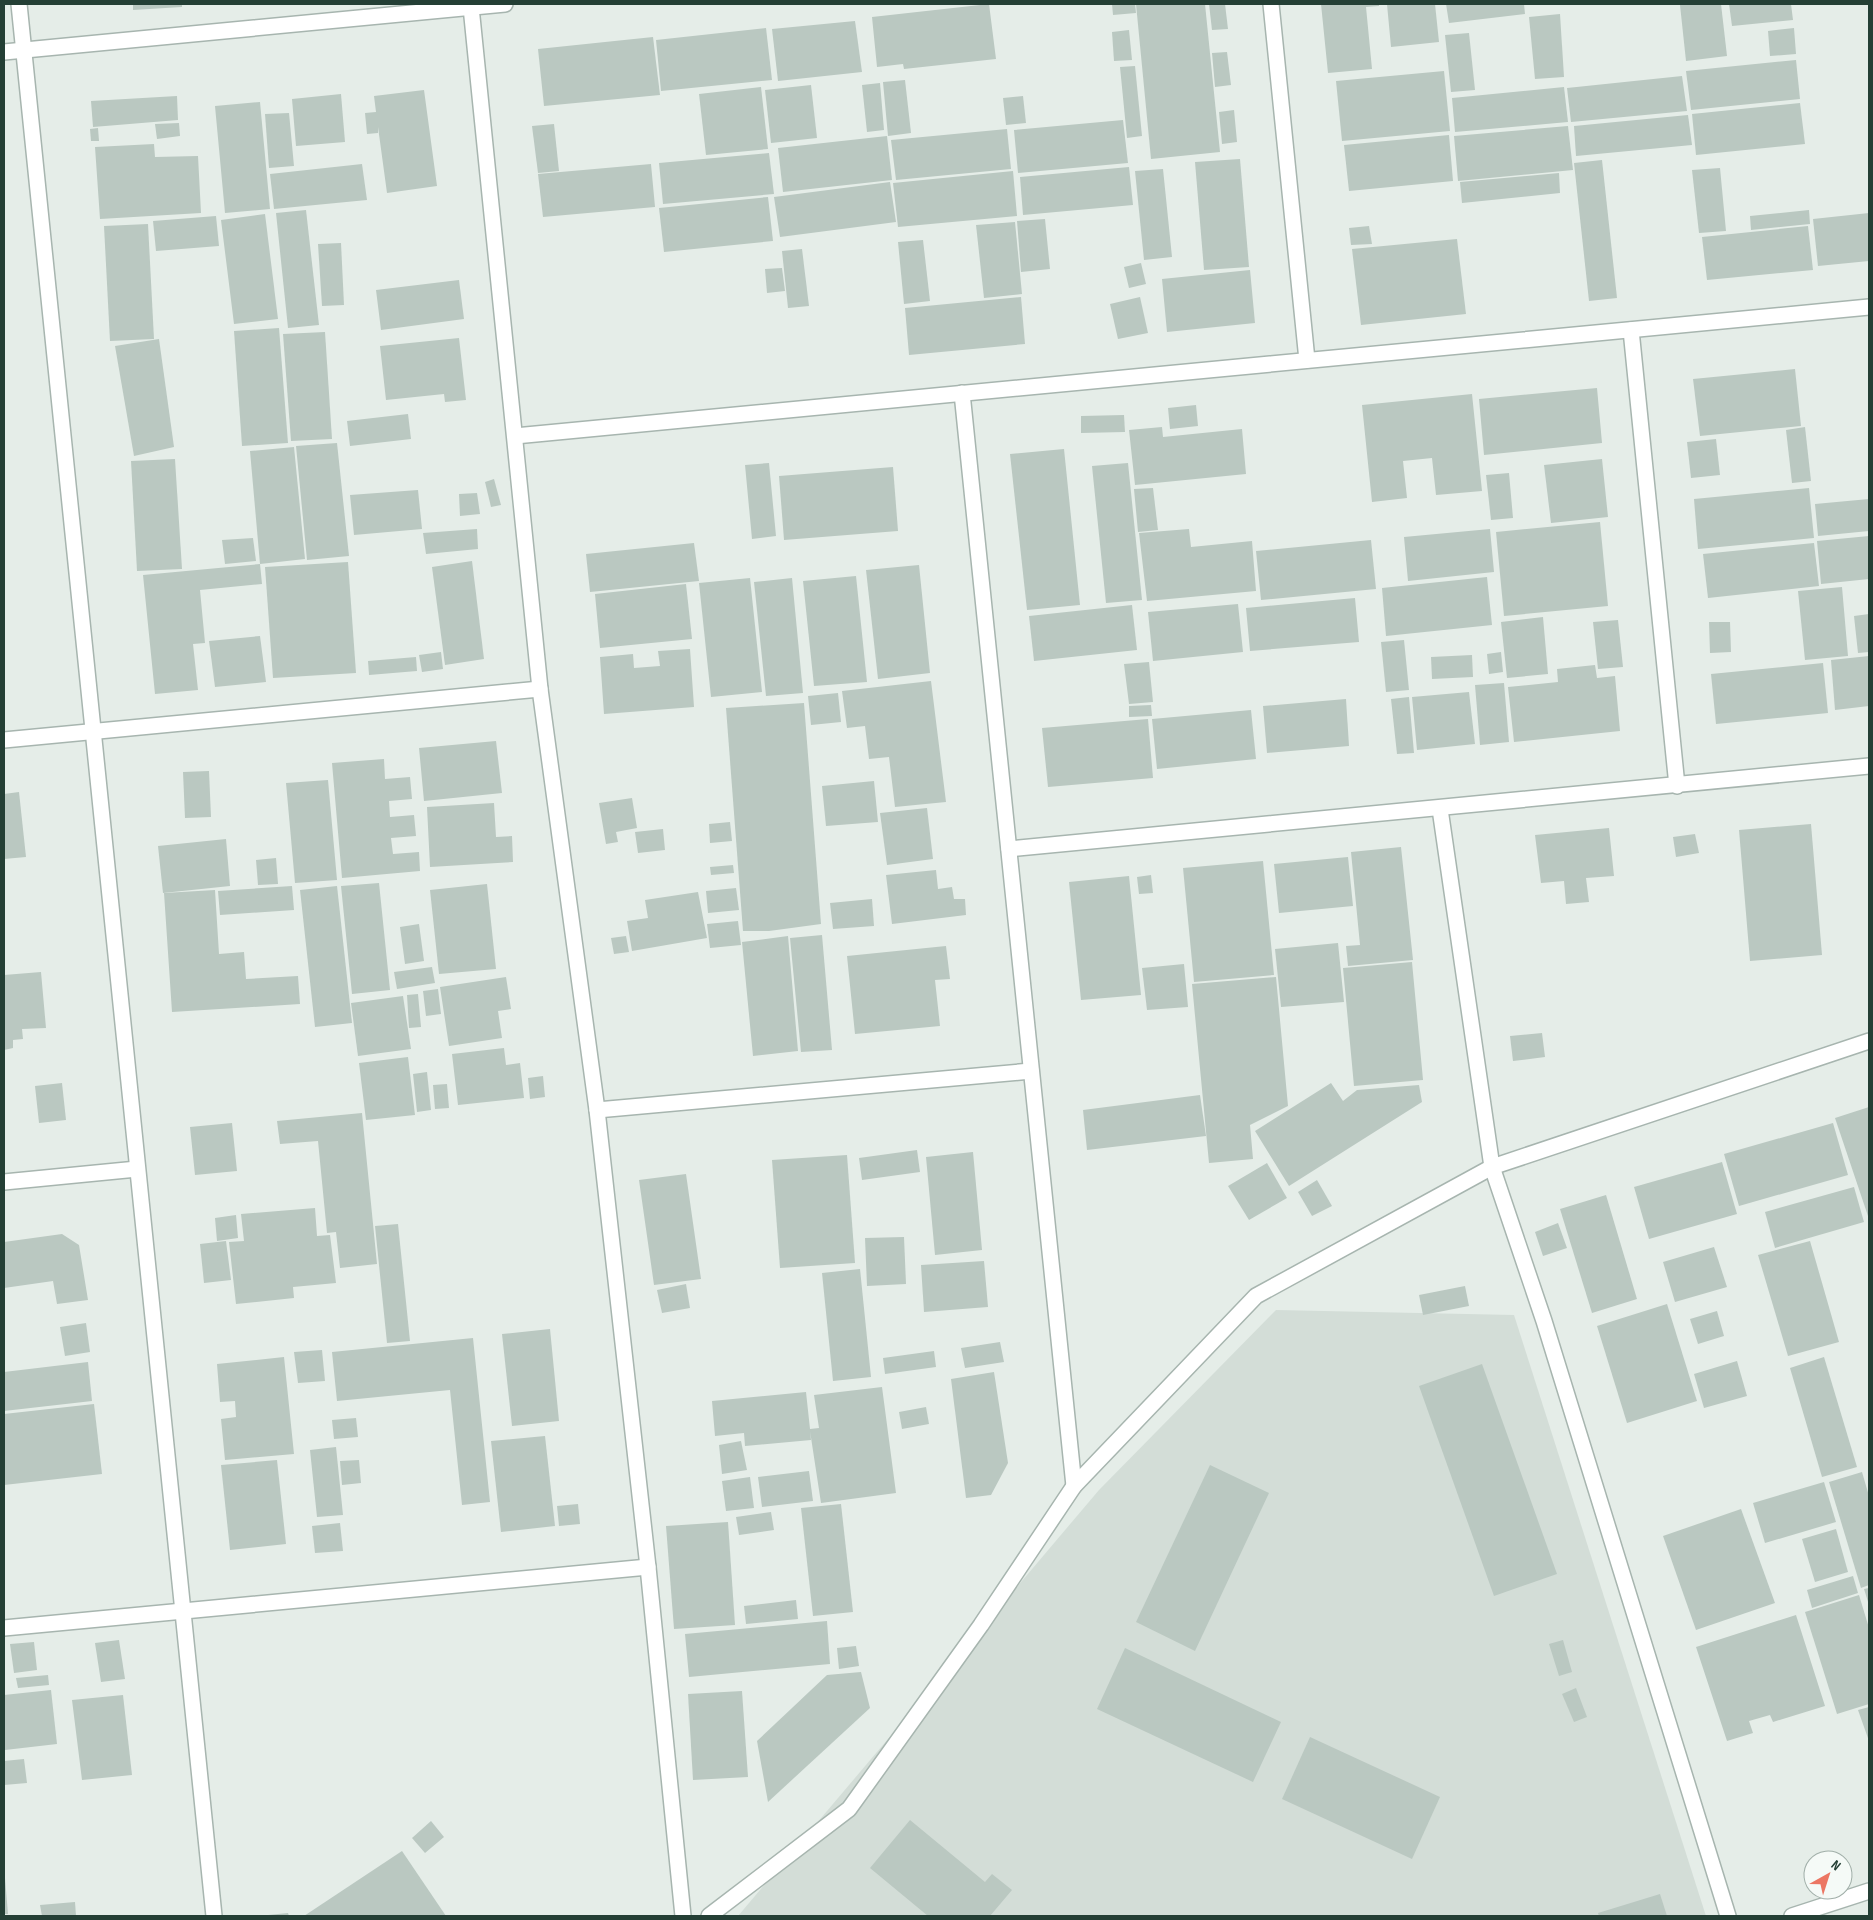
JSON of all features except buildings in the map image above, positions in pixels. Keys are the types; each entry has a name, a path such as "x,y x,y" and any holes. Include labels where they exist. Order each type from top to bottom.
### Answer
{"street":[{"path":"19,4 214,1916"},
{"path":"4,52 505,4"},
{"path":"1271,4 1307,360"},
{"path":"471,7 540,689 597,1110 648,1567 684,1916"},
{"path":"515,436 1869,307"},
{"path":"1631,330 1677,786"},
{"path":"962,393 1074,1486"},
{"path":"4,740 540,689"},
{"path":"1009,849 1869,766"},
{"path":"1440,808 1492,1167 1544,1321 1728,1916"},
{"path":"709,1916 849,1809 981,1625 1074,1486 1256,1296 1492,1167 1869,1041"},
{"path":"597,1110 1031,1071"},
{"path":"4,1182 137,1169"},
{"path":"4,1628 648,1567"},
{"path":"1792,1916 1869,1891"}],"shaded area":[{"path":"1276,1310 1514,1315 1706,1916 738,1916 1099,1490"}]}
